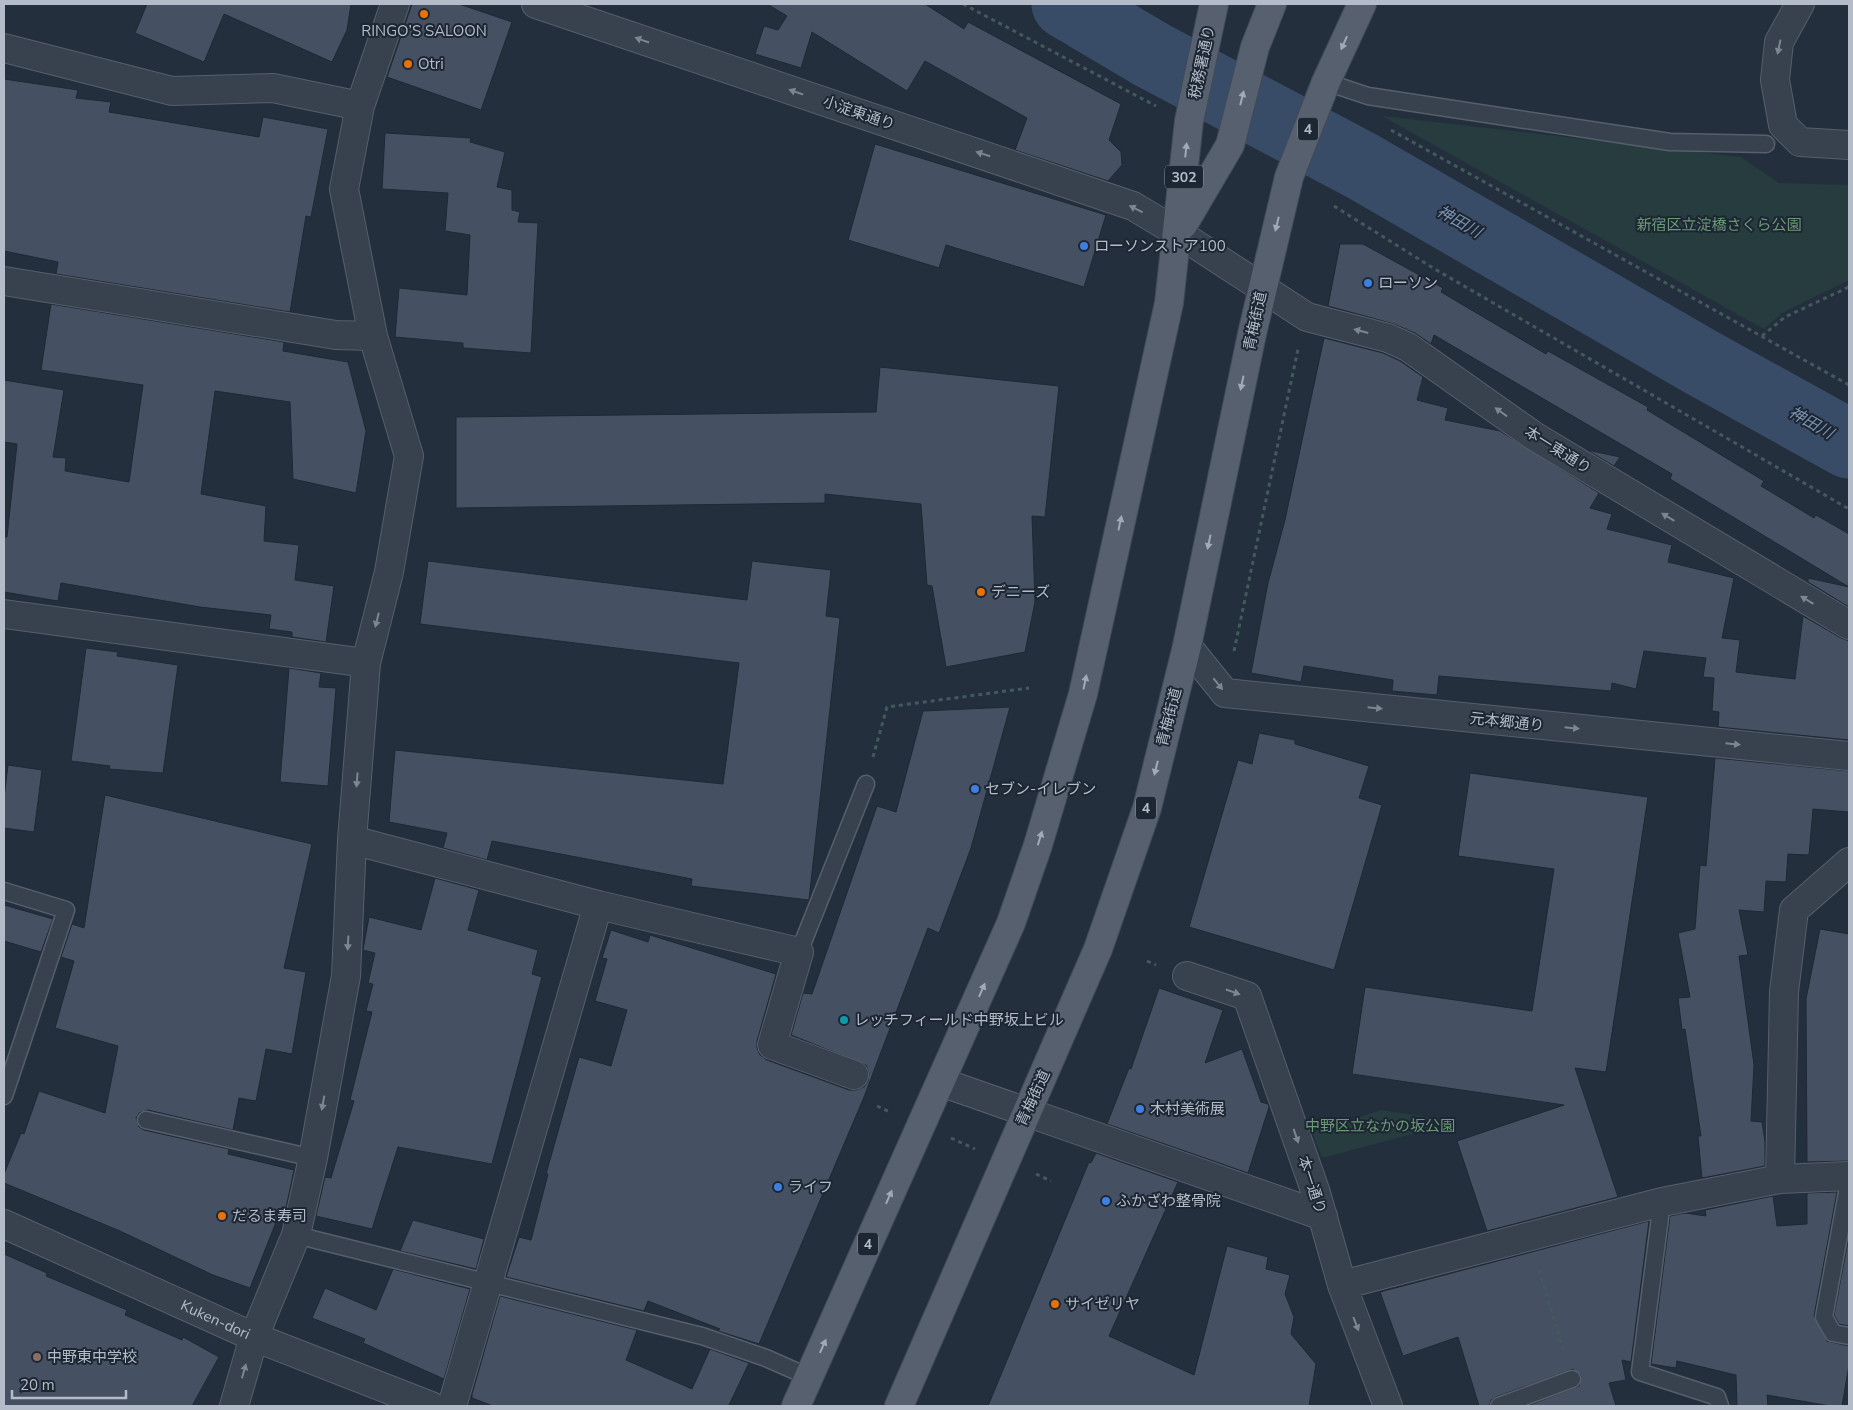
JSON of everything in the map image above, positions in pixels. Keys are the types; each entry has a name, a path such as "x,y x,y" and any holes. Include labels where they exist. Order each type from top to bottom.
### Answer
{"main road":[{"name":"4","path":"796,1406 1011,923 1038,845 1082,694 1169,303 1178,233 1230,145 1255,47 1272,4"},
{"name":"青梅街道","path":"899,1406 1004,1161 1043,1078 1101,940 1146,808 1187,646 1262,288 1289,177 1326,82 1362,4"},
{"name":"税務署通り","path":"1178,233 1189,121 1212,13"}],"street":[{"path":"234,1406 254,1336 296,1235 313,1158 346,976 352,840 366,664 389,572 409,456 373,336 344,189 360,106 395,4"},
{"name":"小淀東通り","path":"536,4 1124,203 1178,233 1262,288"},
{"path":"1800,4 1779,42 1775,80 1783,125 1800,142 1849,145"},
{"path":"4,48 172,91 273,88 360,106"},
{"path":"4,281 336,335 373,336"},
{"name":"本一東通り","path":"1262,288 1307,316 1388,338 1408,347 1534,436 1849,625"},
{"path":"4,614 366,664"},
{"path":"1187,646 1225,693"},
{"name":"元本郷通り","path":"1225,693 1849,756"},
{"path":"352,840 598,905 799,952 772,1045 854,1075"},
{"path":"1780,1179 1784,992 1794,910 1849,862"},
{"path":"452,1406 598,905"},
{"name":"本一通り","path":"1187,976 1247,996 1323,1216 1342,1285 1388,1406"},
{"path":"941,1082 1323,1216"},
{"path":"1342,1285 1662,1202 1780,1179 1849,1176"},
{"name":"Kuken-dori","path":"4,1224 254,1336 431,1406"}],"lane":[{"path":"1326,82 1368,96 1670,142 1766,144"},
{"path":"799,952 866,784"},
{"path":"4,891 66,910 4,1096"},
{"path":"146,1120 313,1158"},
{"path":"1849,1182 1824,1318 1833,1333 1849,1336"},
{"path":"1662,1202 1640,1372 1717,1397 1720,1406"},
{"path":"296,1235 702,1336 766,1358 809,1378"},
{"path":"1500,1406 1572,1379"}],"path":[{"path":"963,4 1156,106"},
{"path":"1386,126 1849,385"},
{"path":"1334,206 1433,268 1849,509"},
{"path":"1762,336 1785,317 1849,287"},
{"path":"1225,693 1297,350 1307,316"},
{"path":"866,784 887,707 1029,688"},
{"path":"876,1106 1052,1181"},
{"path":"1529,1237 1572,1379"}],"green space":[{"name":"新宿区立淀橋さくら公園","path":"1382,116 1741,157 1779,183 1849,185 1849,280 1782,313 1764,329"},
{"name":"中野区立なかの坂公園","path":"1382,1110 1457,1122 1322,1158 1312,1132"}],"building":[{"path":"147,4 351,4 347,30 332,62 224,14 204,62 135,33"},
{"path":"412,4 459,4 512,22 481,110 387,77"},
{"path":"767,4 925,4 964,29 968,22 1121,104 1109,140 1121,152 1122,165 1108,181 1015,150 1027,118 925,61 907,91 812,32 801,68 755,54 764,26 778,30 787,16"},
{"path":"4,79 78,90 76,98 111,102 109,112 259,137 263,117 328,129 311,217 306,216 290,312 56,274 58,262 4,251"},
{"path":"385,133 471,138 470,142 505,152 497,187 512,190 512,210 520,212 518,222 538,223 531,353 463,348 463,343 395,337 399,288 467,295 470,235 445,231 448,193 382,189"},
{"path":"875,144 1106,215 1084,287 946,245 939,268 848,240"},
{"path":"1340,244 1363,244 1443,288 1441,292 1546,354 1548,351 1648,407 1647,410 1764,481 1761,486 1814,518 1816,515 1849,534 1849,587 1670,479 1672,474 1434,335 1431,344 1415,333 1394,324 1328,306"},
{"path":"51,304 284,342 283,351 348,362 366,431 356,493 293,479 290,402 215,391 201,494 266,506 264,541 299,545 295,580 334,586 326,642 292,637 292,632 269,629 271,615 200,607 61,583 58,601 4,592 4,537 7,537 17,444 4,442 4,380 64,390 53,457 66,458 65,471 129,482 143,385 41,370"},
{"path":"1324,338 1383,353 1400,361 1423,377 1417,400 1448,408 1445,420 1500,431 1599,493 1590,508 1612,514 1607,529 1672,545 1668,562 1734,578 1722,638 1740,640 1736,672 1795,679 1803,616 1849,641 1849,740 1718,727 1719,712 1712,711 1714,678 1703,677 1706,658 1644,651 1636,689 1612,683 1611,691 1439,676 1437,695 1392,691 1393,680 1304,666 1301,682 1251,673 1268,583 1285,520"},
{"path":"880,367 1059,386 1045,517 1032,516 1035,602 1025,652 946,667 932,586 927,585 921,504 825,494 825,503 456,508 456,417 876,412"},
{"path":"1587,450 1620,457 1614,466"},
{"path":"428,561 747,600 752,561 831,570 826,616 840,618 809,900 691,886 692,879 492,841 487,860 443,848 447,833 389,822 395,750 723,784 739,663 420,624"},
{"path":"1808,578 1849,587 1849,607 1808,582"},
{"path":"86,648 118,652 117,656 178,665 163,773 109,769 110,766 71,761"},
{"path":"289,668 321,673 319,687 336,688 328,786 280,782"},
{"path":"1010,707 971,848 939,933 928,928 864,1097 759,1344 718,1331 720,1329 648,1301 644,1311 506,1277 519,1237 531,1240 548,1174 546,1174 579,1057 611,1066 627,1010 595,1001 607,959 602,958 611,930 648,942 650,935 776,974 757,1041 760,1055 767,1060 849,1090 864,1087 868,1081 869,1073 866,1065 791,1035 803,993 812,994 877,806 896,812 923,711"},
{"path":"1259,733 1295,740 1295,744 1369,766 1359,798 1382,805 1334,970 1189,927 1238,760 1252,764"},
{"path":"1715,758 1849,771 1849,812 1813,809 1809,855 1788,854 1786,882 1766,881 1764,912 1739,910 1748,955 1739,956 1754,1065 1751,1121 1762,1122 1765,1142 1765,1166 1702,1178 1698,1136 1701,1136 1685,1029 1682,1030 1678,998 1690,997 1678,933 1695,929 1700,865 1706,866"},
{"path":"8,765 42,770 34,832 4,828 4,798"},
{"path":"1470,773 1648,797 1606,1072 1575,1068 1618,1197 1487,1231 1457,1141 1564,1105 1352,1074 1365,987 1532,1011 1554,869 1458,856"},
{"path":"105,795 312,844 284,968 306,972 292,1054 266,1049 256,1101 239,1098 233,1130 148,1110 139,1113 136,1118 139,1127 144,1130 229,1149 228,1154 294,1170 286,1208 282,1207 250,1288 213,1275 120,1231 4,1183 4,1174 21,1133 24,1134 39,1091 105,1113 118,1046 55,1028 74,961 61,957 72,924 84,928"},
{"path":"435,878 479,890 468,930 538,950 532,974 542,977 492,1164 398,1147 372,1229 316,1216 325,1177 331,1178 354,1101 350,1100 372,1012 366,1011 373,984 368,983 375,953 363,950 369,917 421,930"},
{"path":"4,905 53,919 41,952 4,941"},
{"path":"1820,929 1849,934 1849,1161 1807,1162 1806,999"},
{"path":"1159,988 1223,1010 1205,1063 1242,1049 1261,1102 1268,1104 1269,1107 1248,1173 1107,1124 1129,1068 1131,1069"},
{"path":"1096,1153 1178,1182 1109,1336 1194,1375 1227,1246 1268,1257 1266,1269 1290,1275 1285,1294 1294,1317 1291,1334 1316,1364 1309,1406 988,1406 1089,1162 1091,1163"},
{"path":"1837,1192 1814,1316 1827,1341 1849,1346 1849,1365 1842,1406 1830,1406 1767,1395 1768,1406 1737,1406 1736,1375 1677,1361 1676,1368 1651,1364 1670,1216 1685,1213 1706,1216 1705,1210 1773,1196 1777,1226 1807,1224 1807,1193"},
{"path":"413,1220 484,1239 476,1269 400,1251"},
{"path":"1649,1221 1631,1362 1622,1360 1626,1380 1609,1383 1616,1406 1527,1406 1579,1386 1581,1376 1573,1369 1496,1397 1491,1400 1489,1406 1479,1406 1458,1337 1403,1356 1380,1292"},
{"path":"1849,1236 1849,1326 1839,1324 1834,1315"},
{"path":"4,1254 47,1273 46,1276 127,1310 125,1315 182,1340 183,1337 219,1357 192,1406 4,1406"},
{"path":"393,1269 470,1289 444,1379 363,1343 365,1339 312,1318 325,1288 376,1310"},
{"path":"500,1296 637,1330 626,1360 692,1389 710,1349 749,1363 729,1405 732,1406 493,1406 472,1398 472,1394"}],"waterway":[{"name":"神田川","path":"1066,4 1152,55 1362,166 1699,361 1849,444"}],"place":[{"name":"RINGO’S SALOON","path":"424,14"},
{"name":"Otri","path":"408,64"},
{"name":"ローソンストア100","path":"1084,246"},
{"name":"ローソン","path":"1368,283"},
{"name":"デニーズ","path":"981,592"},
{"name":"セブン-イレブン","path":"975,789"},
{"name":"レッチフィールド中野坂上ビル","path":"844,1020"},
{"name":"木村美術展","path":"1140,1109"},
{"name":"ライフ","path":"778,1187"},
{"name":"ふかざわ整骨院","path":"1106,1201"},
{"name":"だるま寿司","path":"222,1216"},
{"name":"サイゼリヤ","path":"1055,1304"},
{"name":"中野東中学校","path":"37,1357"}]}
